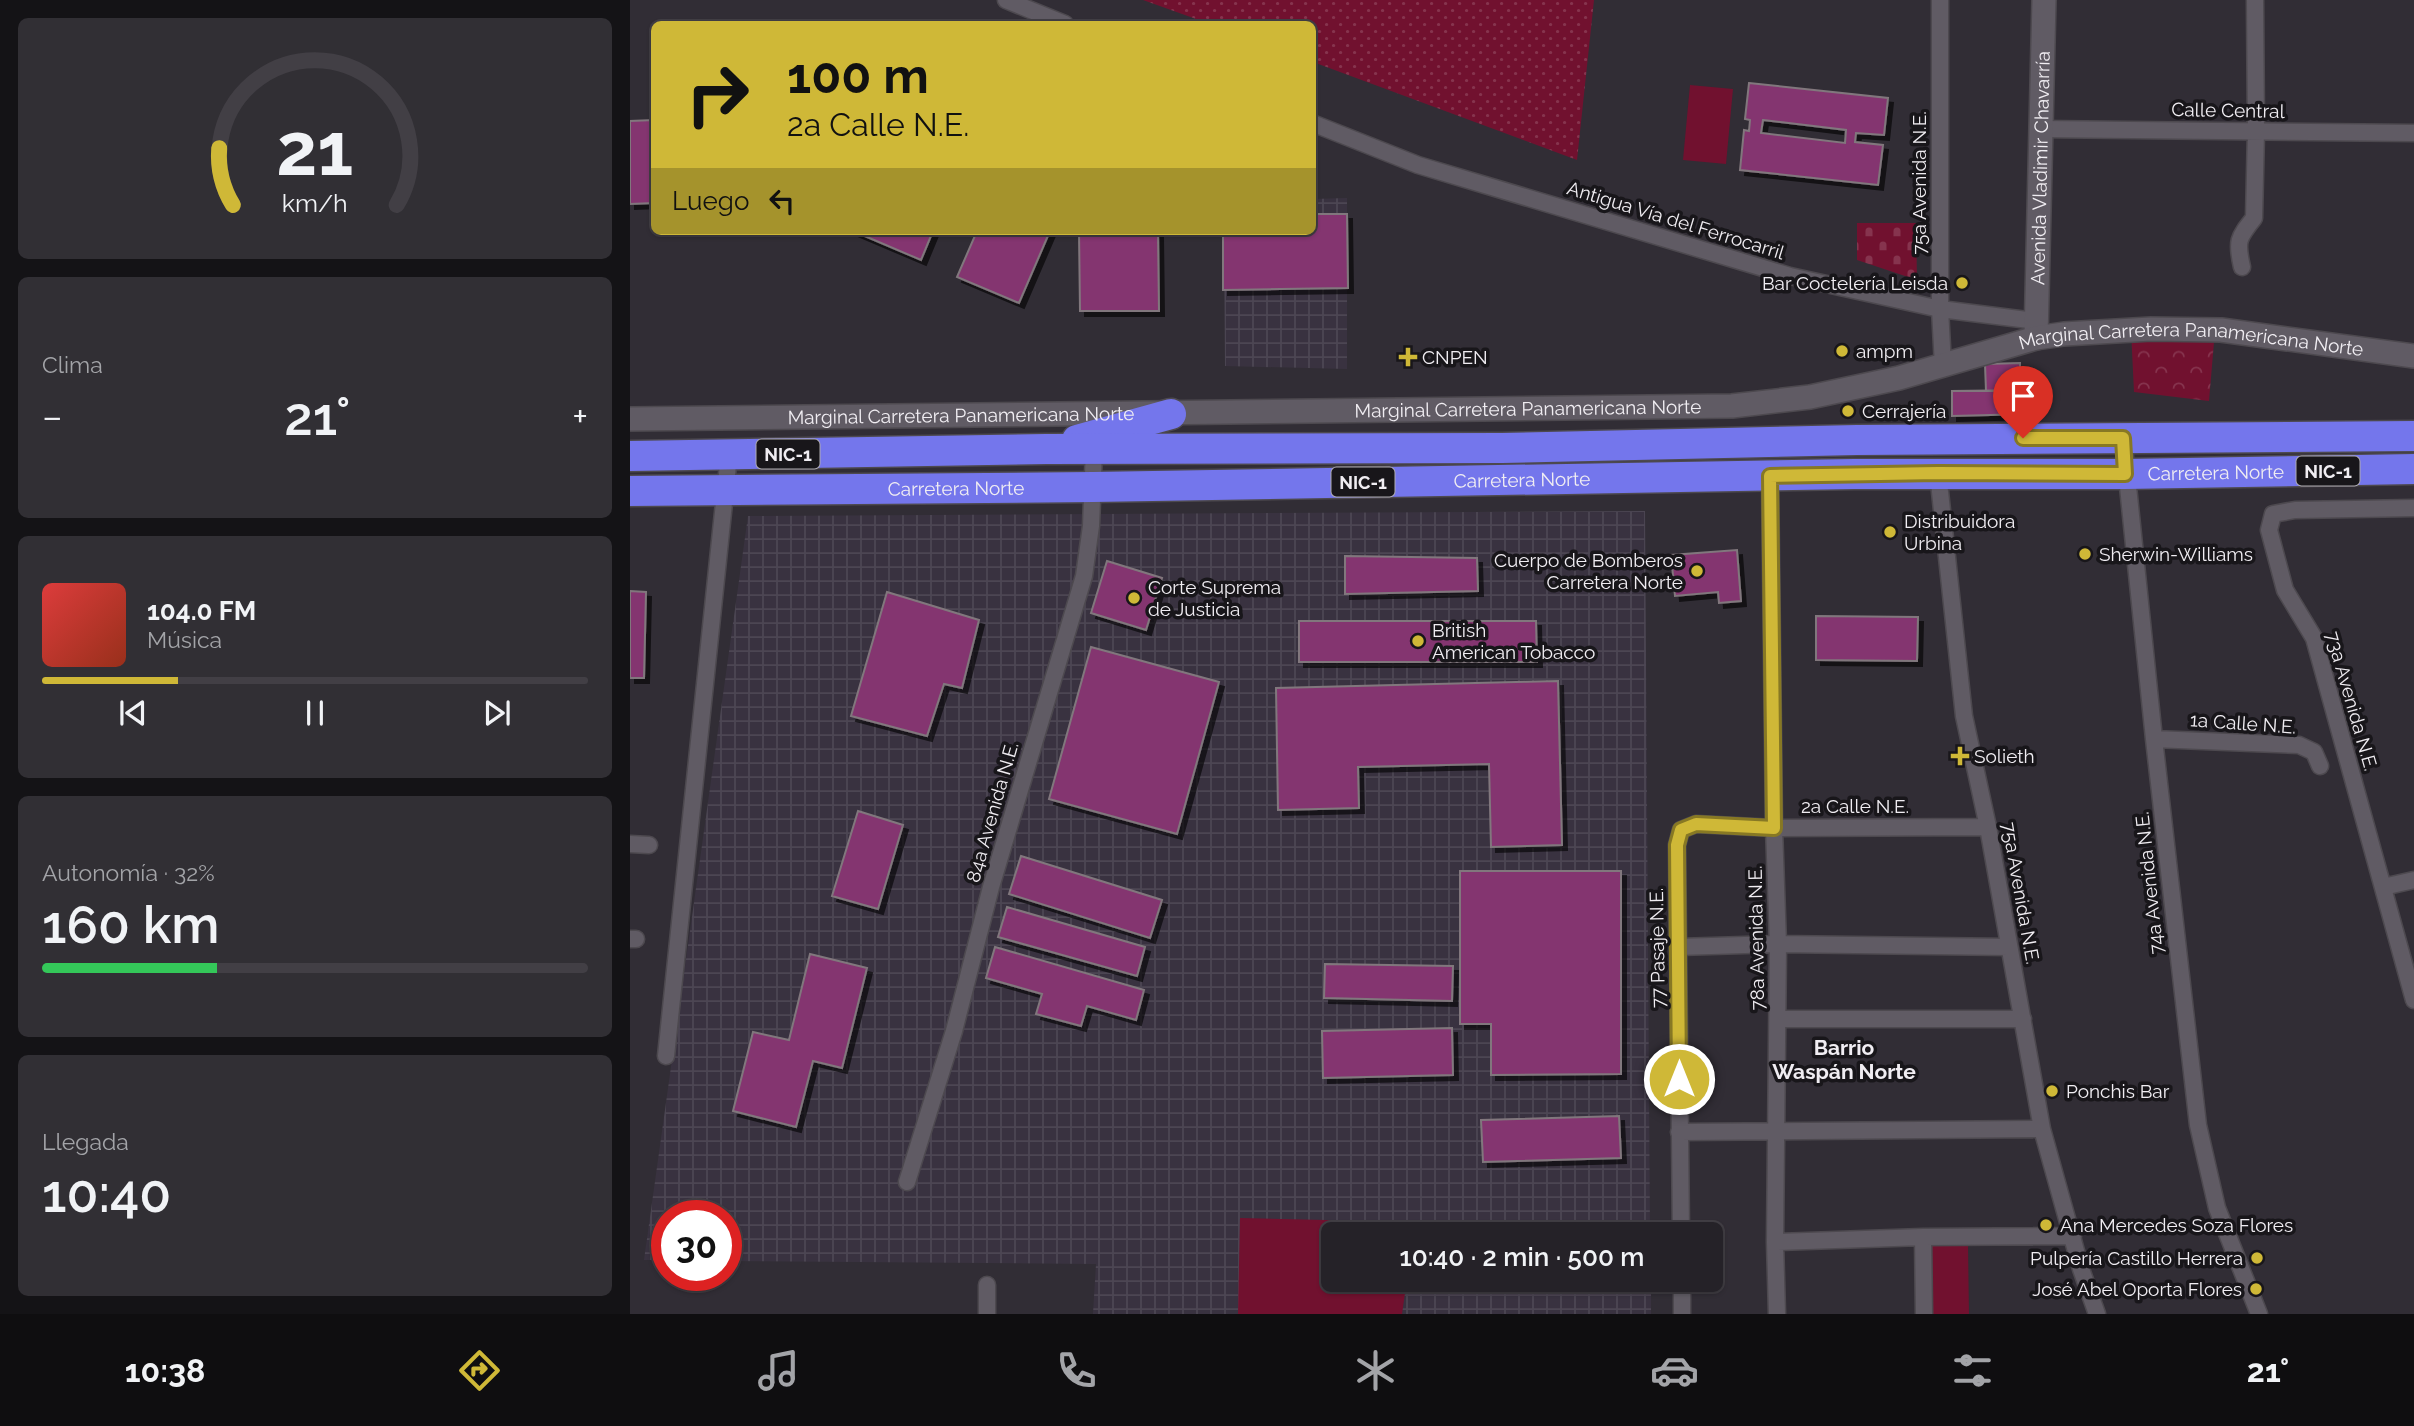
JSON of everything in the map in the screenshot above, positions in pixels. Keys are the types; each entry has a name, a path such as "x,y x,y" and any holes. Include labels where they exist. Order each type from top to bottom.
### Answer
{"highway":[{"path":"1046,449 1171,414"},
{"name":"Carretera Norte","path":"630,456 1046,449 1489,448 1857,440 2414,436"},
{"name":"Carretera Norte","path":"630,491 2414,469"}],"street":[{"path":"1006,0 1058,21"},
{"name":"75a Avenida N.E.","path":"1940,0 1940,309 1943,366"},
{"name":"Avenida Vladimir Chavarría","path":"2036,330 2045,0"},
{"path":"2242,267 2238,244 2241,233 2254,218 2255,0"},
{"name":"Antigua Vía del Ferrocarril","path":"1316,124 1418,164 1790,276 2036,330"},
{"name":"Calle Central","path":"2041,129 2414,133"},
{"name":"Marginal Carretera Panamericana Norte","path":"630,419 1732,406 1810,397 1943,366 2036,330 2064,334 2151,329 2227,331 2414,356"},
{"name":"74a Avenida N.E.","path":"2123,438 2198,1125 2217,1208 2259,1314"},
{"name":"84a Avenida N.E.","path":"906,1182 954,1031 991,887 1081,587 1091,526 1094,449"},
{"path":"666,1056 729,455"},
{"name":"75a Avenida N.E.","path":"1938,473 1964,716 1988,827 2042,1129 2081,1269 2097,1314"},
{"name":"78a Avenida N.E.","path":"1770,476 1779,1019 1775,1242 1777,1314"},
{"name":"73a Avenida N.E.","path":"2414,508 2295,510 2273,514 2269,530 2285,590 2314,638 2414,1000"},
{"name":"1a Calle N.E.","path":"2154,739 2299,745 2314,752 2320,766"},
{"name":"2a Calle N.E.","path":"1681,830 1696,824 1774,828 1988,827"},
{"name":"77 Pasaje N.E.","path":"1681,830 1677,845 1681,1222"},
{"path":"630,844 649,845"},
{"path":"2383,887 2414,880"},
{"path":"1678,947 1778,944 2009,947"},
{"path":"1779,1019 2023,1019"},
{"path":"1679,1132 2042,1129"},
{"path":"1775,1242 2073,1236"},
{"path":"1923,1237 1924,1314"},
{"path":"986,1314 987,1285"},
{"path":"1682,1292 1682,1314"}],"shaded area":[{"path":"1347,198 1347,369 1225,366 1224,235 1316,235 1316,199"},
{"path":"1645,511 1650,1222 1321,1222 1321,1292 1651,1292 1651,1314 1093,1314 1096,1264 742,1261 742,1200 652,1200 748,516"},
{"path":"651,1210 651,1260 644,1260"}],"green space":[{"path":"1143,0 1594,0 1577,160 1316,63 1316,21 1202,21"},
{"path":"1690,85 1733,89 1726,164 1683,160"},
{"path":"1857,223 1916,223 1917,280 1857,260"},
{"path":"2131,330 2215,330 2209,401 2134,392"},
{"path":"1240,1218 1415,1222 1321,1222 1321,1292 1405,1292 1402,1314 1238,1314"},
{"path":"1968,1245 1969,1314 1927,1314 1926,1246"}],"building":[{"path":"1749,83 1888,98 1884,135 1856,133 1855,142 1883,145 1878,185 1740,170 1744,130 1749,131 1750,120 1745,119","holes":["1763,120 1846,130 1845,143 1761,133"]},
{"path":"651,120 651,203 630,204 630,121"},
{"path":"1316,214 1347,214 1348,288 1223,290 1223,235 1316,235"},
{"path":"862,235 931,235 921,260"},
{"path":"975,235 1048,235 1019,303 957,277"},
{"path":"1079,235 1158,235 1159,311 1080,311"},
{"path":"2020,363 2020,382 2007,383 2007,391 1986,391 1985,364"},
{"path":"2029,390 2029,414 1952,416 1952,391"},
{"path":"1737,550 1741,601 1719,603 1718,592 1675,596 1671,555"},
{"path":"1345,556 1477,558 1478,591 1345,594"},
{"path":"1107,561 1162,578 1146,630 1091,613"},
{"path":"630,591 646,592 644,678 630,678"},
{"path":"887,592 979,620 962,688 944,684 927,736 851,716"},
{"path":"1816,616 1918,617 1917,661 1816,660"},
{"name":"British American Tobacco","path":"1299,621 1536,621 1537,662 1299,662"},
{"path":"1091,647 1219,682 1177,834 1049,799"},
{"path":"1558,681 1562,845 1491,847 1489,764 1358,767 1359,808 1278,810 1276,688"},
{"path":"858,811 903,825 878,909 832,896"},
{"path":"1021,856 1162,900 1150,938 1009,894"},
{"path":"1460,871 1621,871 1621,1074 1491,1075 1491,1024 1460,1024"},
{"path":"1007,907 1145,947 1137,976 998,937"},
{"path":"995,947 1144,990 1136,1020 1087,1006 1081,1026 1036,1014 1042,994 986,978"},
{"path":"810,954 867,968 842,1068 813,1061 796,1127 733,1111 753,1032 789,1040"},
{"path":"1325,964 1453,966 1452,1001 1324,998"},
{"path":"1452,1028 1453,1075 1323,1078 1322,1031"},
{"path":"1619,1116 1621,1158 1483,1162 1481,1120"}],"place":[{"name":"Bar Coctelería Leisda","path":"1962,283"},
{"name":"ampm","path":"1842,351"},
{"name":"CNPEN","path":"1408,357"},
{"name":"Cerrajería","path":"1848,411"},
{"name":"Distribuidora Urbina","path":"1890,532"},
{"name":"Sherwin-Williams","path":"2085,554"},
{"name":"Cuerpo de Bomberos Carretera Norte","path":"1697,571"},
{"name":"Corte Suprema de Justicia","path":"1134,598"},
{"name":"British American Tobacco","path":"1418,641"},
{"name":"Solieth","path":"1960,756"},
{"name":"Ponchis Bar","path":"2052,1091"},
{"name":"Ana Mercedes Soza Flores","path":"2046,1225"},
{"name":"Pulpería Castillo Herrera","path":"2257,1258"},
{"name":"José Abel Oporta Flores","path":"2256,1289"}],"district":[{"name":"Barrio Waspán Norte","path":"1844,1059"}],"route":[{"path":"1679,1079 1677,845 1681,830 1696,824 1774,828 1770,476 2125,474 2123,438 2023,438"}]}
